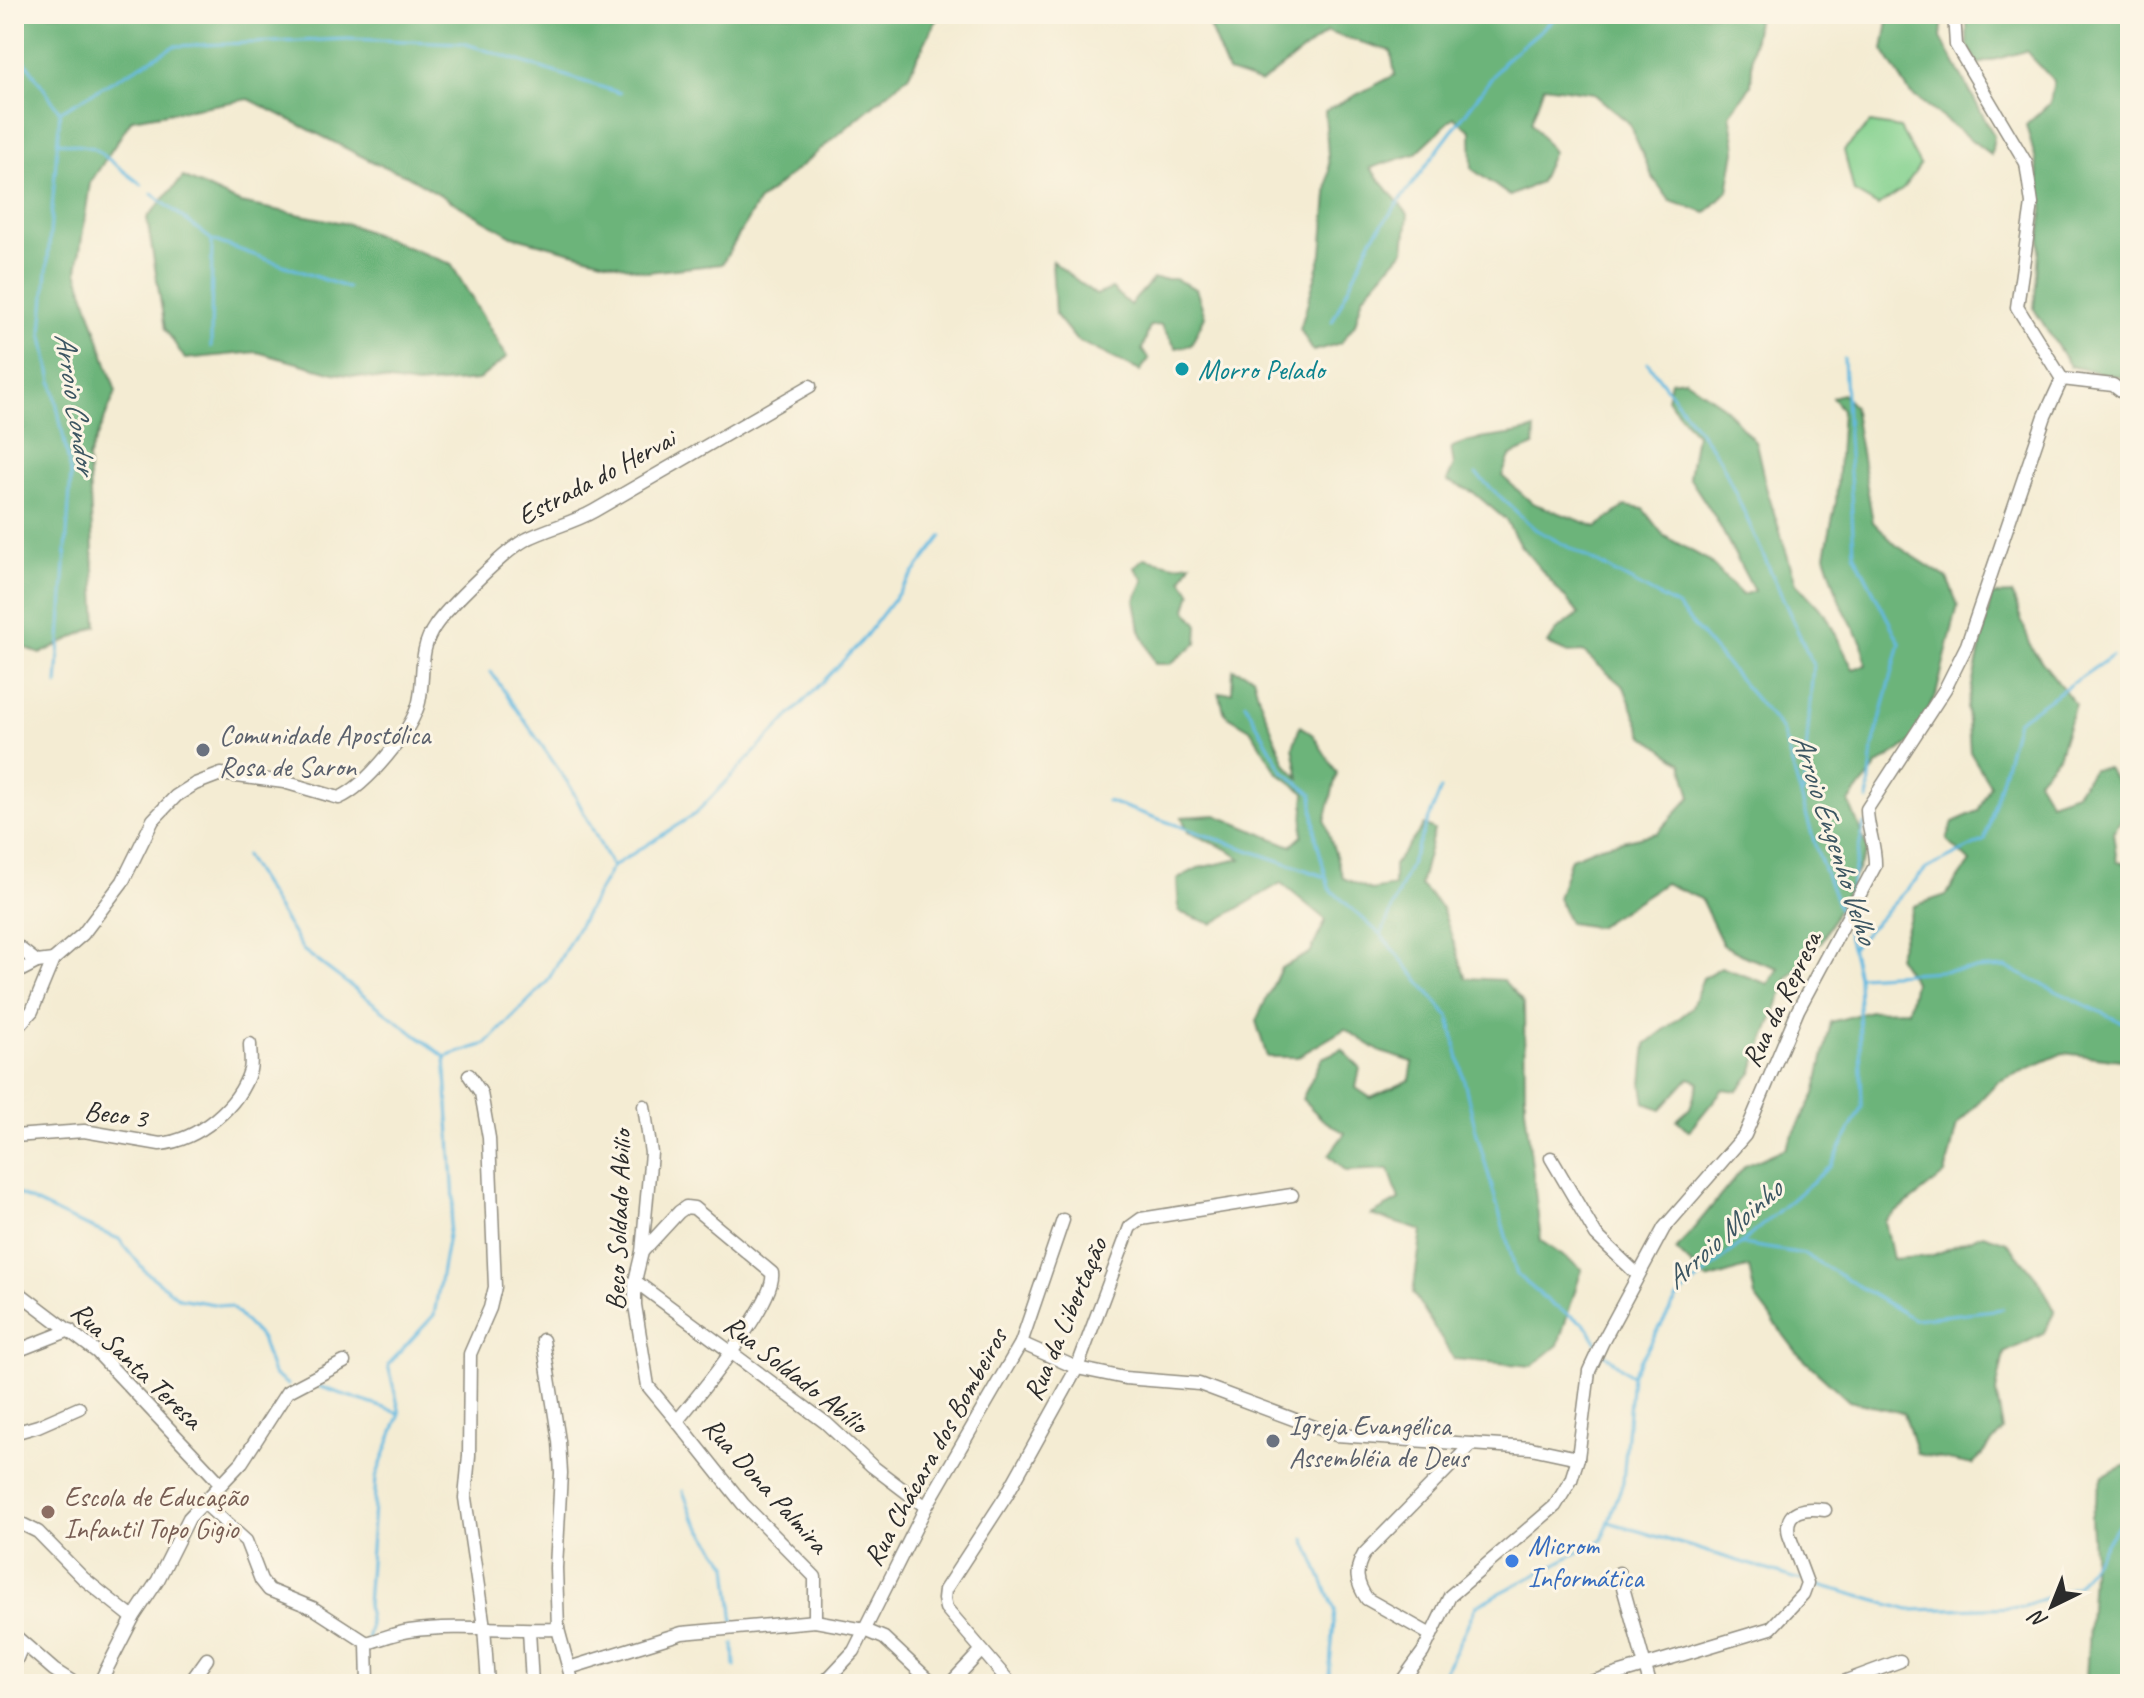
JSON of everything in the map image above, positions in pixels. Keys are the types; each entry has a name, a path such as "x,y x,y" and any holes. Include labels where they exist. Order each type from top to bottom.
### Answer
{"street":[{"path":"1954,14 1956,45 2026,163 2032,204 2017,307 2062,379 2113,385 2130,398"},
{"name":"Rua da Represa","path":"1400,1684 1423,1652 1450,1596 1555,1506 1571,1480 1578,1458 1589,1371 1664,1228 1745,1135 1798,1010 1875,866 1876,850 1867,821 1867,809 1945,689 1967,645 2045,416 2062,379"},
{"name":"Estrada do Hervai","path":"53,960 83,934 123,881 153,820 176,796 195,784 221,774 284,782 339,798 359,786 409,726 419,703 422,658 434,626 457,600 523,540 587,515 810,386"},
{"path":"14,944 37,962"},
{"path":"14,974 37,962 53,960 32,1011 14,1031"},
{"name":"Beco 3","path":"14,1136 84,1131 170,1143 218,1118 231,1103 251,1066 250,1044"},
{"path":"469,1075 481,1093 489,1138 495,1287 490,1308 470,1354 469,1456 465,1498 484,1627 488,1684"},
{"name":"Beco Soldado Abilio","path":"644,1106 651,1153 642,1252 635,1281 635,1305 648,1386 677,1421"},
{"path":"1551,1158 1596,1235 1638,1275"},
{"name":"Rua da Libertação","path":"1011,1684 946,1608 945,1590 1006,1496 1077,1368 1130,1227 1141,1219 1292,1195"},
{"name":"Rua Dona Palmira","path":"642,1252 679,1212 686,1207 694,1208 772,1273 773,1280 762,1303 730,1353 677,1421 743,1504 815,1577 815,1621"},
{"name":"Rua Chácara dos Bombeiros","path":"823,1684 854,1651 926,1507 1021,1343 1063,1220"},
{"name":"Rua Soldado Abílio","path":"635,1281 826,1423 872,1466 926,1507"},
{"name":"Rua Santa Teresa","path":"14,1289 97,1352 221,1484"},
{"path":"14,1352 70,1330"},
{"path":"543,1340 561,1473 556,1568 558,1629 573,1684"},
{"path":"1021,1343 1077,1368 1125,1378 1199,1384 1336,1435 1531,1448 1578,1458"},
{"path":"99,1684 189,1518 242,1462 287,1392 344,1362"},
{"path":"14,1433 79,1408"},
{"path":"1431,1635 1367,1599 1360,1589 1357,1567 1364,1554 1472,1444"},
{"path":"202,1501 246,1541 261,1580 269,1590 313,1608 367,1643 407,1631 484,1627 558,1629"},
{"path":"1584,1684 1771,1628 1803,1594 1807,1583 1789,1535 1787,1527 1790,1517 1797,1510 1808,1507 1825,1510"},
{"path":"14,1520 38,1532 83,1578 133,1618"},
{"path":"1619,1573 1650,1684"},
{"path":"569,1668 682,1633 815,1621 865,1630 884,1638 933,1684"},
{"path":"529,1630 532,1684"},
{"path":"14,1665 18,1639"},
{"path":"18,1639 54,1670 76,1684"},
{"path":"367,1643 368,1684"},
{"path":"950,1684 981,1651"},
{"path":"189,1684 207,1659"},
{"path":"1838,1684 1900,1661"}],"green space":[{"path":"14,14 936,14 938,17 908,76 758,202 722,264 647,272 512,236 406,175 373,162 249,99 132,119 90,183 77,271 116,392 88,458 97,626 40,654 14,643"},
{"path":"1204,14 1364,14 1379,20 1437,14 1758,14 1751,86 1730,114 1736,146 1728,191 1706,213 1670,201 1652,176 1629,123 1593,93 1544,86 1531,122 1553,152 1540,182 1510,196 1472,169 1471,131 1454,117 1415,154 1370,168 1408,214 1404,250 1363,296 1355,324 1341,343 1313,351 1300,329 1322,254 1329,171 1325,111 1395,75 1391,51 1327,32 1261,83 1228,72"},
{"path":"1889,14 1943,14 1941,38 1994,136 1991,155 1910,93 1883,50"},
{"path":"1967,14 2130,14 2130,382 2070,366 2034,309 2043,207 2036,161 2026,125 2050,103 2054,81 2026,51 1978,64 1967,44"},
{"path":"1870,123 1900,128 1920,165 1903,189 1878,206 1854,192 1844,150"},
{"path":"183,177 240,203 348,224 451,264 507,357 478,380 417,385 334,373 257,352 185,359 165,329 147,218"},
{"path":"1052,261 1096,295 1112,289 1130,305 1153,279 1175,279 1196,289 1205,316 1191,345 1176,348 1161,325 1150,326 1142,350 1149,359 1140,371 1076,340 1055,314"},
{"path":"1684,379 1723,406 1756,443 1766,487 1796,583 1826,615 1853,669 1866,665 1862,643 1840,602 1825,555 1836,502 1842,410 1832,397 1842,394 1853,406 1873,522 1896,545 1947,578 1958,605 1936,695 1911,742 1878,765 1849,802 1868,850 1822,941 1788,978 1752,1073 1737,1091 1723,1089 1689,1131 1677,1120 1690,1108 1699,1082 1689,1078 1661,1109 1645,1103 1642,1084 1646,1044 1691,1009 1703,978 1721,967 1768,984 1779,968 1723,945 1701,899 1665,883 1597,927 1569,923 1558,898 1571,858 1601,846 1657,833 1691,797 1682,763 1643,735 1624,687 1583,652 1568,653 1548,644 1557,630 1579,614 1519,544 1506,520 1473,492 1447,481 1454,465 1451,448 1535,429 1534,446 1510,456 1502,476 1532,503 1597,527 1625,506 1643,509 1664,536 1708,560 1742,595 1754,591 1715,517 1689,477 1696,434 1667,399 1671,381"},
{"path":"1144,558 1175,565 1191,563 1182,579 1191,593 1186,609 1198,625 1197,643 1170,664 1155,664 1140,630 1135,600 1144,580 1134,567"},
{"path":"2012,594 2032,649 2075,704 2058,757 2037,780 2050,802 2076,793 2093,769 2107,768 2130,800 2130,807 2113,832 2117,862 2130,864 2130,1061 2063,1053 1997,1082 1957,1125 1945,1174 1885,1221 1893,1259 1931,1256 1983,1234 2007,1242 2040,1282 2055,1311 2043,1334 2004,1353 1996,1392 2003,1430 1973,1465 1917,1454 1904,1413 1849,1401 1799,1355 1755,1297 1749,1267 1707,1280 1676,1250 1745,1166 1786,1148 1815,1094 1831,1022 1870,1011 1908,1010 1914,982 1897,956 1914,906 1946,895 1970,862 1947,840 1953,822 1978,811 1990,785 1970,752 1967,708 1992,595"},
{"path":"1233,669 1253,676 1285,763 1299,778 1293,747 1300,726 1313,735 1337,773 1325,821 1343,878 1371,890 1394,886 1394,865 1424,825 1434,830 1420,885 1442,908 1466,978 1503,980 1524,1003 1525,1107 1541,1241 1582,1269 1558,1345 1532,1366 1454,1359 1413,1293 1422,1231 1371,1215 1399,1200 1389,1169 1346,1171 1329,1155 1345,1133 1323,1120 1302,1099 1322,1058 1342,1049 1360,1068 1356,1088 1371,1098 1410,1080 1413,1062 1381,1052 1345,1029 1297,1057 1267,1057 1256,1021 1281,968 1310,953 1326,920 1281,883 1212,924 1179,912 1177,879 1198,868 1241,859 1227,849 1188,832 1182,817 1216,815 1291,846 1302,836 1305,793 1277,772 1250,729 1225,714 1219,693 1232,692"},
{"path":"2130,1464 2130,1684 2087,1684 2093,1553 2091,1517 2103,1475"}],"waterway":[{"path":"14,29 30,14"},
{"path":"1332,322 1372,238 1505,60 1560,14"},
{"path":"61,111 174,46 348,39 463,43 620,93"},
{"name":"Arroio Condor","path":"14,45 60,112 42,332 71,474 57,685"},
{"path":"59,142 94,148 142,185"},
{"path":"152,194 212,240 348,288"},
{"path":"211,347 212,240"},
{"path":"1844,359 1854,553 1900,643 1873,747 1868,800"},
{"path":"1648,363 1720,459 1813,665 1803,794"},
{"name":"Arroio Engenho Velho","path":"1476,474 1535,529 1677,606 1782,730 1815,845 1843,920"},
{"path":"367,1640 376,1477 400,1413 388,1365 434,1315 454,1201 445,1057 486,1044 547,982 612,867 695,814 861,642 942,536"},
{"path":"1853,947 1926,869 1985,840 2017,721 2112,656"},
{"path":"491,672 570,786 612,867"},
{"path":"1245,703 1283,771 1312,794 1316,838 1329,888 1381,935 1449,1017 1475,1127 1517,1275 1554,1306 1585,1324 1597,1343"},
{"path":"1382,933 1441,789"},
{"path":"1107,801 1326,877"},
{"path":"1847,906 1864,824"},
{"path":"245,856 303,950 445,1057"},
{"name":"Arroio Moinho","path":"1439,1684 1477,1605 1602,1540 1623,1482 1632,1375 1677,1298 1831,1166 1862,1106 1858,976 1847,931"},
{"path":"1859,976 2005,967 2130,1026"},
{"path":"14,1192 119,1239 146,1272 179,1298 231,1307 261,1338 273,1374 288,1385"},
{"path":"1742,1244 1804,1254 1914,1319 2003,1309"},
{"path":"1603,1353 1631,1375"},
{"path":"312,1384 399,1413"},
{"path":"683,1491 693,1517 728,1565 734,1624"},
{"path":"1812,1583 1909,1610 2022,1607 2077,1586 2130,1512"},
{"path":"1609,1522 1801,1580"},
{"path":"1305,1539 1335,1610 1329,1676 1333,1684"},
{"path":"734,1644 735,1667"}],"place":[{"name":"Morro Pelado","path":"1182,369"},
{"name":"Comunidade Apostólica Rosa de Saron","path":"203,750"},
{"name":"Igreja Evangélica Assembléia de Deus","path":"1273,1441"},
{"name":"Escola de Educação Infantil Topo Gigio","path":"48,1512"},
{"name":"Microm Informática","path":"1512,1561"}]}
